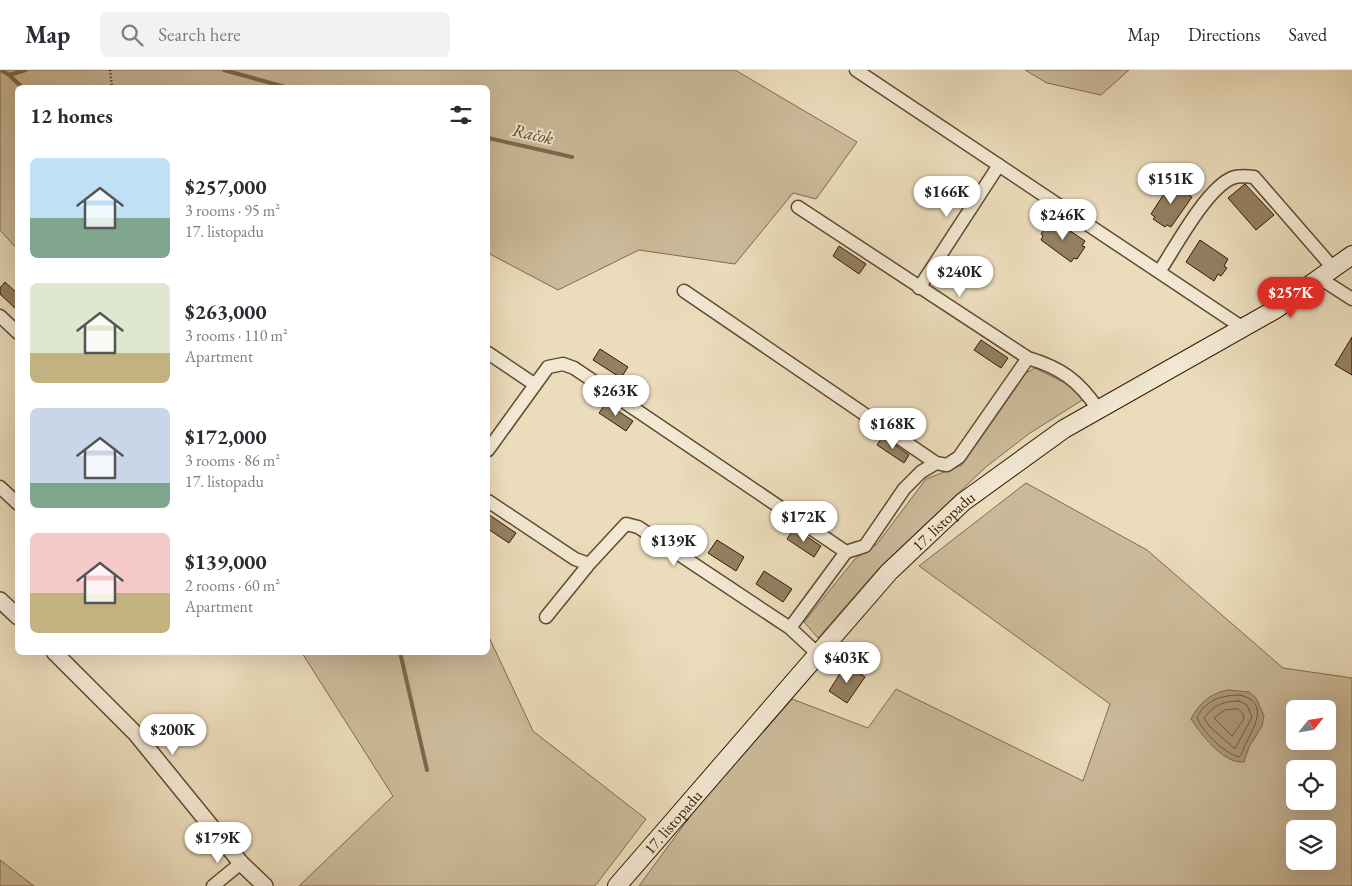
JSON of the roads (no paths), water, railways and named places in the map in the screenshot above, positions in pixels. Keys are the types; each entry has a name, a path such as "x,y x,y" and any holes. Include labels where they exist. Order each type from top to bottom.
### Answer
{"main road":[{"name":"17. listopadu","path":"617,886 889,572 964,502 1021,459 1098,409 1243,328 1327,274 1352,254"}],"street":[{"path":"856,70 1243,328"},
{"path":"919,288 999,165"},
{"path":"1159,272 1208,198 1220,186 1232,178 1254,177 1327,274 1352,299"},
{"path":"798,207 1028,358 1049,365 1070,378 1084,388 1098,409"},
{"path":"684,291 936,463 947,465 959,457 1028,358"},
{"path":"0,316 15,330"},
{"path":"490,354 534,384"},
{"path":"490,447 548,367 563,364 574,368 846,552"},
{"path":"790,628 846,552 865,546 904,489 921,472 936,463"},
{"path":"0,488 15,501"},
{"path":"490,502 575,559 589,564"},
{"path":"546,618 589,564 626,524 638,527 790,628 818,654"},
{"path":"0,600 15,614"},
{"path":"57,655 136,734 241,863 265,886"},
{"path":"213,886 241,863"}],"water":[{"path":"1228,690 1249,692 1256,698 1264,716 1262,726 1249,747 1244,762 1228,758 1213,747 1191,719 1198,708 1211,696"}],"waterway":[{"name":"Račok","path":"1,70 9,75 26,70"},
{"name":"Račok","path":"224,70 278,85"},
{"path":"9,75 20,85"},
{"name":"Račok","path":"490,138 572,157"},
{"path":"401,655 427,770"}]}
